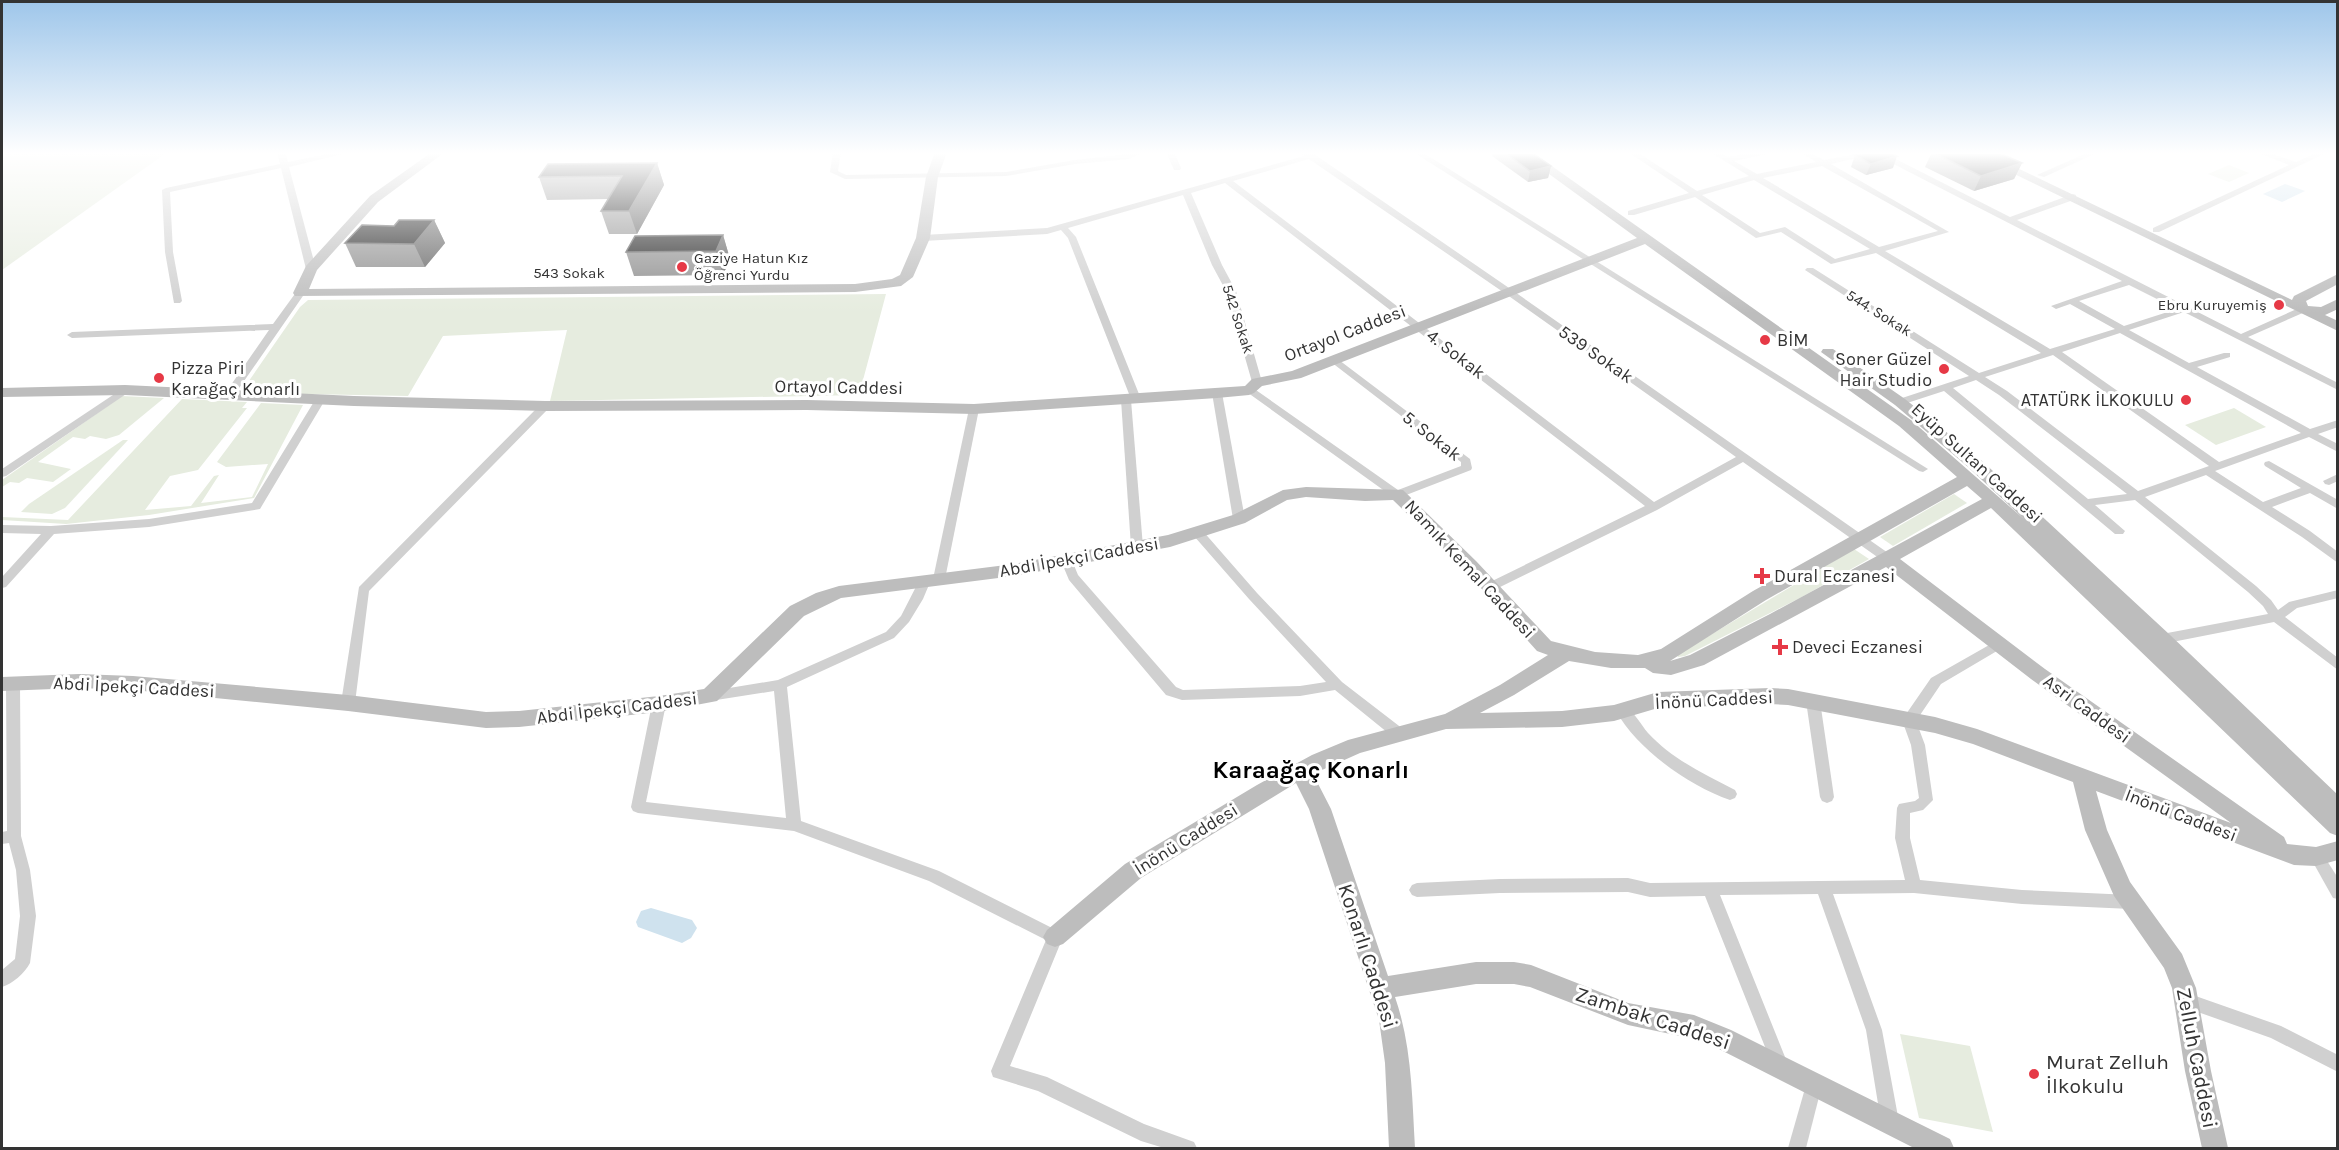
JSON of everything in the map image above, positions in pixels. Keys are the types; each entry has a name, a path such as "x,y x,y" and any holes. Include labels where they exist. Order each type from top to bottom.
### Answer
{"street":[{"path":"167,206 169,252 177,300"},
{"path":"295,206 311,269"},
{"path":"229,395 300,293 311,269 369,206"},
{"name":"543 Sokak","path":"300,293 873,286 896,283 906,277 923,238 928,206"},
{"path":"923,238 1047,231 1138,206"},
{"name":"542 Sokak","path":"1192,206 1217,265 1231,291 1253,386"},
{"name":"4. Sokak","path":"1261,206 1653,507"},
{"name":"539 Sokak","path":"1383,206 1887,558"},
{"path":"1504,206 1923,469"},
{"name":"Eyüp Sultan Caddesi","path":"1600,206 1881,405 1969,478 2337,827"},
{"path":"1620,206 1900,402 1974,463 2162,639 2337,809"},
{"path":"1631,213 1656,206"},
{"path":"1713,206 1758,236 1782,229 1834,262 1945,232 1898,206"},
{"path":"1803,206 2052,352 2337,558"},
{"path":"1982,206 2337,387"},
{"path":"2010,220 2049,206"},
{"path":"2091,206 2301,305 2331,314 2337,303"},
{"path":"2105,206 2301,305 2337,327"},
{"path":"2156,230 2208,206"},
{"path":"1063,227 1072,237 1131,399 1137,547"},
{"name":"Ortayol Caddesi","path":"2,393 125,390 320,400 545,406 796,405 974,409 1217,393 1296,375 1419,325 1646,239"},
{"name":"544. Sokak","path":"1834,262 1810,270 1979,376 2137,496 2252,589 2267,603 2276,617 2337,665"},
{"path":"2241,337 2301,305 2337,278"},
{"path":"2056,306 2131,281"},
{"path":"2071,301 2122,330 2226,380"},
{"path":"1900,402 2186,309"},
{"path":"72,334 276,327"},
{"path":"2192,365 2227,355"},
{"name":"5. Sokak","path":"1335,360 1466,461 1467,468 1397,494"},
{"path":"2192,365 2337,449"},
{"path":"1253,386 1397,494"},
{"path":"1945,387 2119,531"},
{"path":"2,474 125,390"},
{"path":"1217,393 1239,519"},
{"path":"2,529 51,530 149,523 256,506 320,400"},
{"path":"348,703 363,590 545,406"},
{"path":"710,696 780,685 890,636 932,580 974,409"},
{"path":"2085,503 2137,496 2337,423"},
{"path":"1490,587 1653,507 1743,458"},
{"path":"2269,464 2337,505"},
{"path":"1658,700 1658,682 1650,664 1706,627 1859,538 1969,478"},
{"path":"2263,506 2310,489"},
{"name":"Abdi İpekçi Caddesi","path":"7,683 79,681 133,683 348,703 486,720 519,719 659,704 710,696 776,631 808,604 839,592 1067,561 1137,547 1198,533 1239,519 1283,495 1293,493 1365,496 1397,494"},
{"name":"Namık Kemal Caddesi","path":"1397,494 1490,587 1539,642 1551,650 1565,654 1671,668 1697,660 1777,619 1993,500"},
{"path":"2,584 51,530"},
{"path":"1198,533 1253,596 1337,684 1398,733"},
{"name":"Asri Caddesi","path":"1887,558 1998,645 2292,855"},
{"path":"1067,561 1073,577 1171,692 1182,695 1300,692 1337,684"},
{"path":"2162,639 2276,617 2293,605 2337,594"},
{"path":"1914,886 1902,845 1901,820 1904,808 1918,806 1926,800 1918,745 1909,720 1936,681 1998,645"},
{"path":"1446,721 1508,690 1565,654"},
{"path":"2,980 22,963 28,916 23,870 8,837 7,683"},
{"path":"780,685 794,825"},
{"name":"İnönü Caddesi","path":"1055,937 1133,871 1264,791 1319,761 1355,746 1446,721 1534,721 1623,711 1658,700 1770,696 1813,701 1935,725 1977,737 2292,855 2317,857 2337,850"},
{"path":"1813,701 1827,797"},
{"path":"659,704 638,807 794,825 934,876 1055,937 999,1071 1041,1083 1141,1132 1188,1149"},
{"path":"1623,711 1636,731 1659,754 1730,794"},
{"name":"Konarlı Caddesi","path":"1300,772 1320,808 1381,988 1394,1034 1402,1149"},
{"name":"Zelluh Caddesi","path":"2082,777 2096,830 2111,866 2131,902 2174,962 2184,988 2198,1071 2215,1149"},
{"path":"2317,857 2337,893"},
{"path":"1417,890 1500,886 1628,885 1650,890 1710,890 1914,886 2022,897 2131,902"},
{"path":"1824,889 1874,1030 1890,1122"},
{"path":"1710,890 1782,1068"},
{"name":"Zambak Caddesi","path":"1381,988 1490,973 1516,973 1628,1014 1694,1027 1722,1038 1941,1149"},
{"path":"2187,1001 2275,1032 2337,1064"},
{"path":"1797,1149 1814,1085"}],"shaded area":[{"path":"2,206 92,206 2,270"},
{"path":"886,294 859,395 550,401 567,330 443,336 408,396 253,393 244,388 300,307 308,300"},
{"path":"122,396 164,398 119,435 106,439 90,436 85,439 73,437 38,462 71,469 53,482 27,478 19,483 10,482 2,487 2,480"},
{"path":"182,399 247,402 242,408 247,408 198,470 170,476 145,510 191,506 214,476 219,475 201,503 252,497 268,464 226,467 217,462 261,403 303,405 254,498 149,515 66,524 2,520 2,517 68,520"},
{"path":"2234,408 2266,427 2216,445 2185,425"},
{"path":"123,440 128,440 65,508 52,514 21,512 29,504"},
{"path":"1954,494 1967,503 1893,546 1880,537"},
{"path":"1854,549 1869,559 1800,598 1685,656 1678,657 1677,655"},
{"path":"1900,1034 1970,1046 1993,1132 1919,1118"}],"water":[{"path":"651,908 692,920 697,928 691,938 682,943 638,927 636,922 641,911"}],"building":[{"path":"604,206 632,206 629,211 601,211"},
{"path":"399,220 434,220 414,244 345,243 362,225 394,226"},
{"path":"723,235 716,251 626,252 635,236"}],"place":[{"name":"Gaziye Hatun Kız Öğrenci Yurdu","path":"682,267"},
{"name":"Ebru Kuruyemiş","path":"2279,305"},
{"name":"BİM","path":"1765,340"},
{"name":"Soner Güzel Hair Studio","path":"1944,369"},
{"name":"Pizza Piri Karağaç Konarlı","path":"159,378"},
{"name":"ATATÜRK İLKOKULU","path":"2186,400"},
{"name":"Dural Eczanesi","path":"1762,576"},
{"name":"Deveci Eczanesi","path":"1780,647"},
{"name":"Murat Zelluh İlkokulu","path":"2034,1074"}],"district":[{"name":"Karaağaç Konarlı","path":"1311,770"}]}
